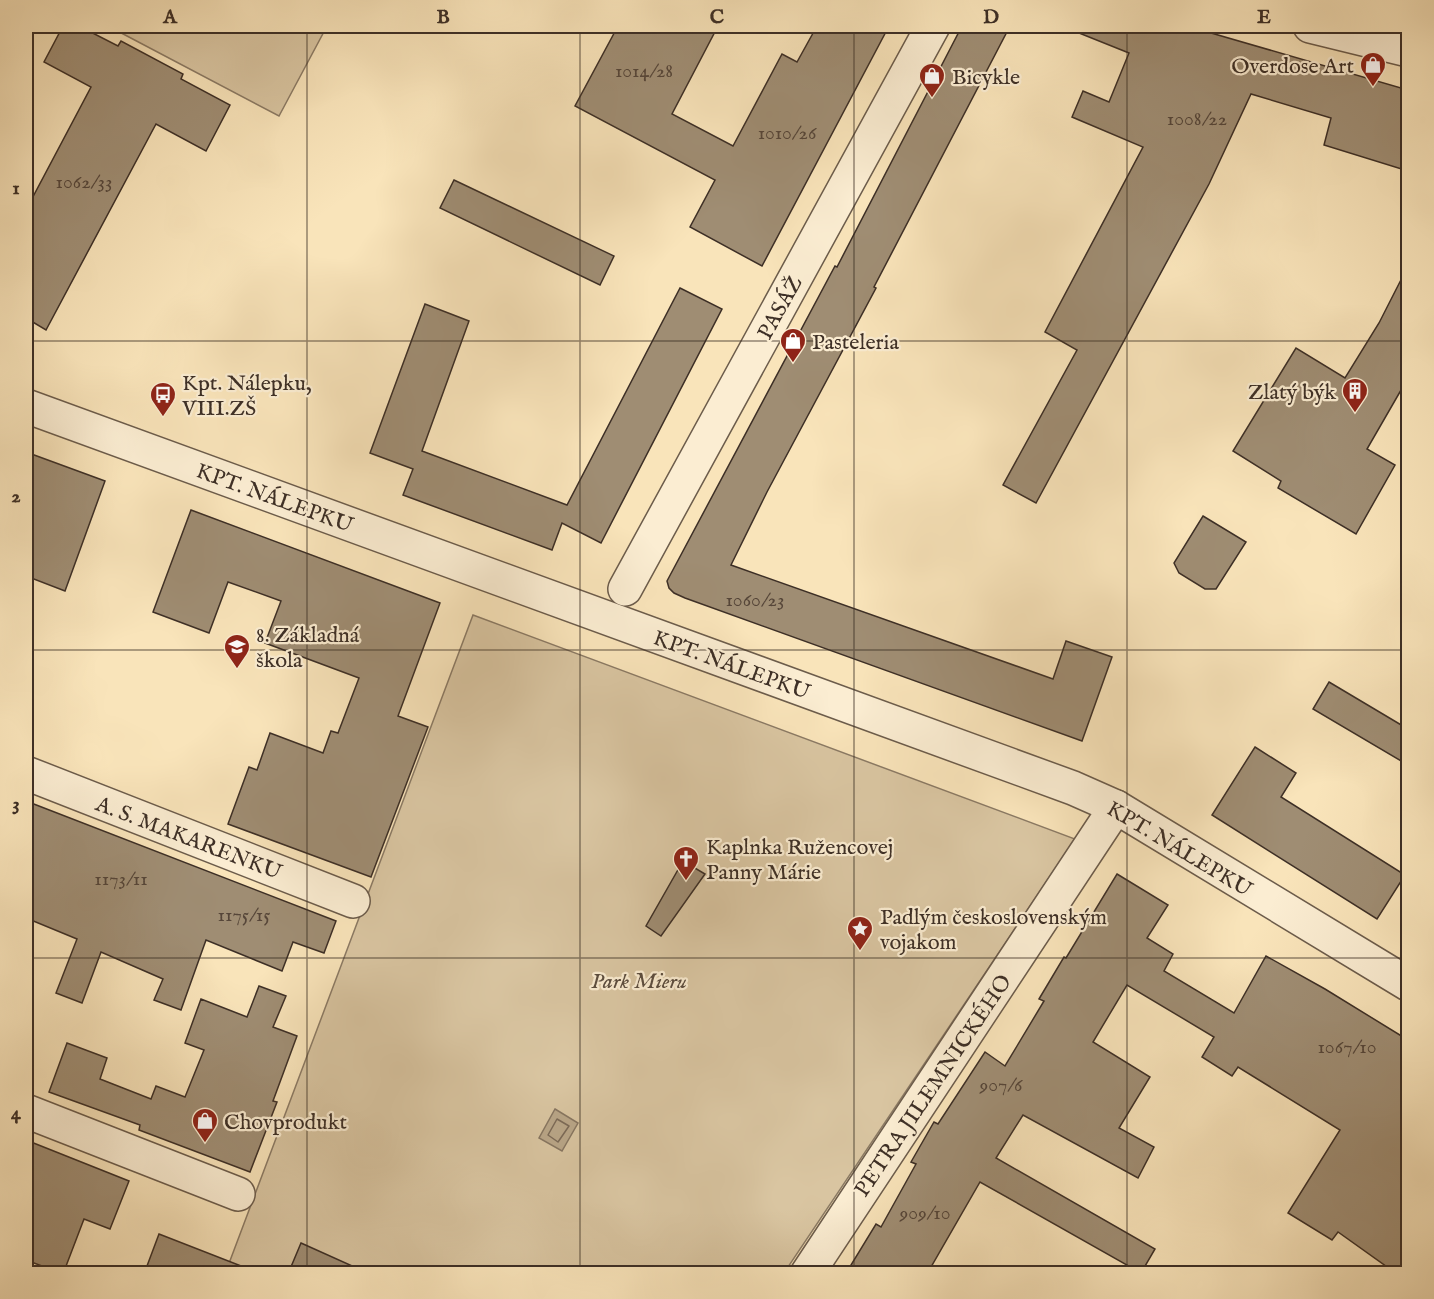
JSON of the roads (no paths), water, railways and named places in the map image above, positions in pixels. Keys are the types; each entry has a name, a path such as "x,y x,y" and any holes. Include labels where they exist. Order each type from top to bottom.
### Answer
{"street":[{"name":"PASÁŽ","path":"625,589 933,26"},
{"path":"1310,26 1408,50"},
{"name":"KPT. NÁLEPKU","path":"26,406 1073,788 1116,807 1408,984"},
{"name":"A. S. MAKARENKU","path":"26,773 353,901"},
{"name":"PETRA JILEMNICKÉHO","path":"807,1274 1116,807"},
{"path":"26,1111 238,1194"}],"water":[{"path":"555,1109 578,1123 562,1151 539,1138"}],"place":[{"name":"Overdose Art","path":"1373,88"},
{"name":"Bicykle","path":"932,99"},
{"name":"Pasteleria","path":"793,364"},
{"name":"Zlatý býk","path":"1355,414"},
{"name":"Kpt. Nálepku, VIII.ZŠ","path":"163,418"},
{"name":"8. Základná škola","path":"237,670"},
{"name":"Kaplnka Ružencovej Panny Márie","path":"686,882"},
{"name":"Padlým československým vojakom","path":"860,952"},
{"name":"Chovprodukt","path":"205,1144"}],"park label":[{"name":"Park Mieru","path":"639,980"}]}
